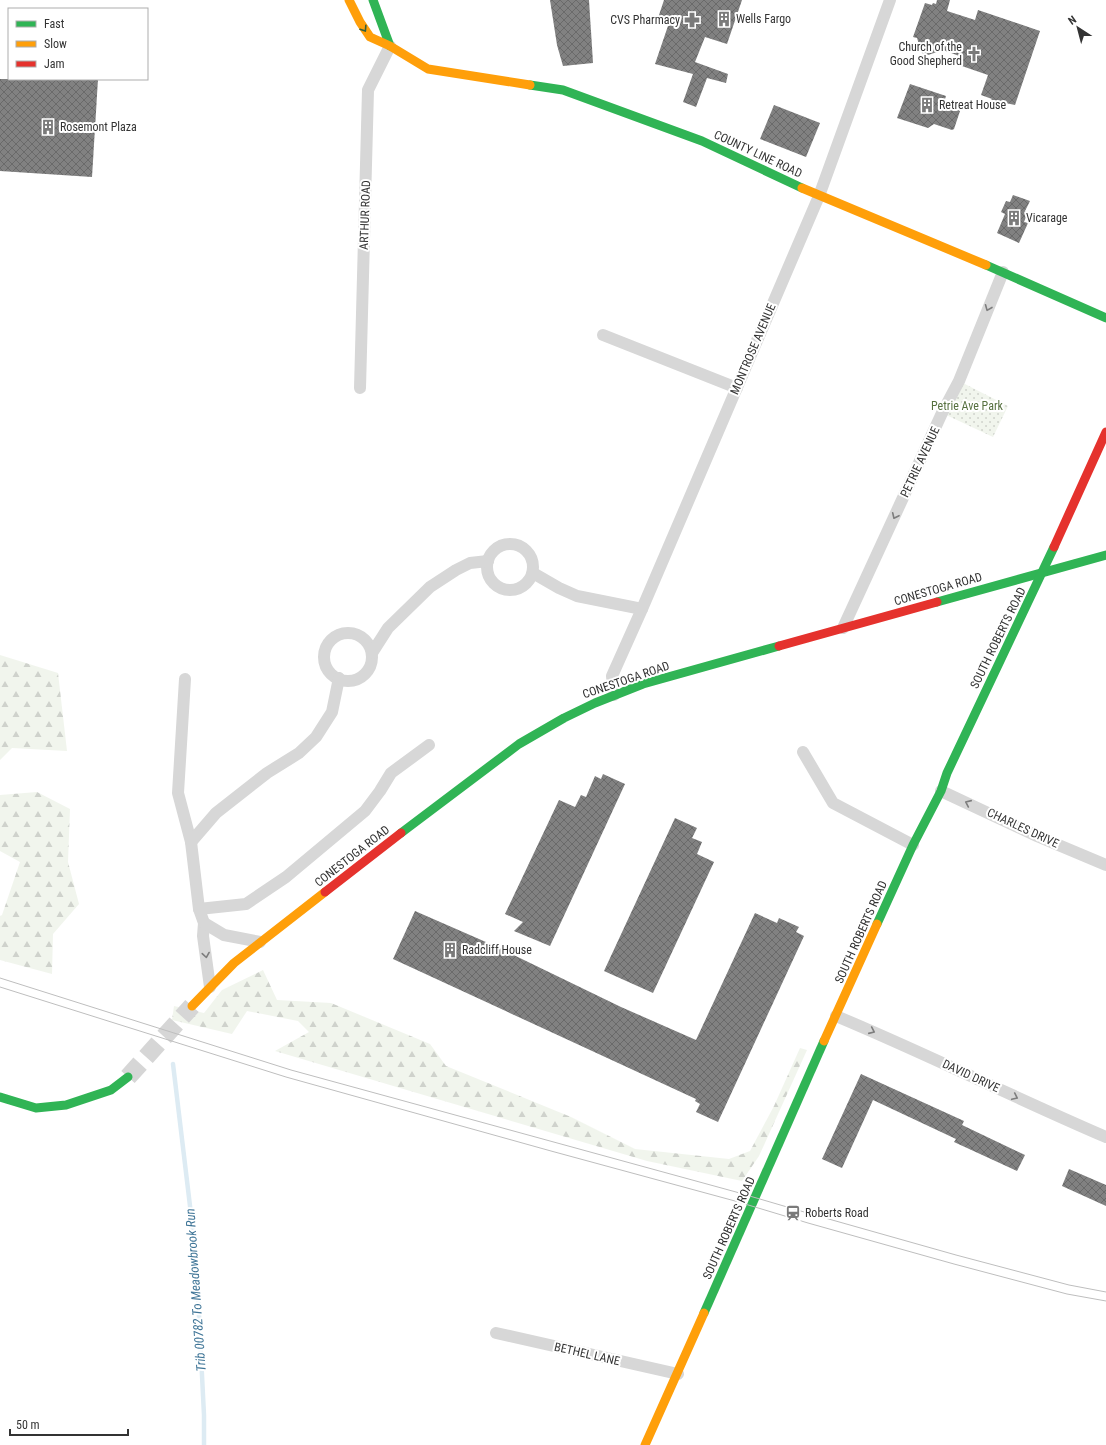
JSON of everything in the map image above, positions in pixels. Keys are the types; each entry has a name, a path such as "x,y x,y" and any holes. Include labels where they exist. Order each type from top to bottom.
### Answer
{"main road":[{"name":"COUNTY LINE ROAD","path":"349,0 360,22 370,37 390,46 428,69 563,90 702,141 819,196 1002,272 1106,318"},
{"path":"373,0 390,46"},
{"name":"SOUTH ROBERTS ROAD","path":"645,1445 678,1374 836,1016 914,845 941,791 946,773 1042,573 1106,432"},
{"name":"CONESTOGA ROAD","path":"192,1006 234,963 260,942 519,744 544,728 584,707 643,684 1106,555"},
{"path":"0,1097 36,1108 66,1105 111,1090 128,1077"}],"street":[{"name":"MONTROSE AVENUE","path":"614,695 612,676 819,196 890,0"},
{"name":"ARTHUR ROAD","path":"360,388 368,90 390,46"},
{"name":"PETRIE AVENUE","path":"843,628 942,413 959,381 1002,272"},
{"path":"603,335 737,388"},
{"path":"507,544 516,544 525,548 531,555 534,564 534,573 530,581 523,587 514,590 505,590 496,586 490,579 487,570 488,561 491,553 498,547 507,544"},
{"path":"372,653 388,628 430,587 456,570 470,563 488,561"},
{"path":"534,573 577,596 642,609"},
{"path":"344,634 353,634 362,638 372,653 372,663 368,671 361,678 353,681 343,681 335,677 328,671 325,662 325,653 329,644 335,638 344,634"},
{"path":"191,842 216,813 267,774 299,753 316,737 332,712 339,678"},
{"path":"185,679 178,793 191,842 199,908 204,923 203,936 210,987"},
{"path":"199,908 246,904 286,877 364,811 380,791 390,773 429,745"},
{"path":"804,752 832,803 914,845"},
{"name":"CHARLES DRIVE","path":"941,791 1037,836 1106,865"},
{"path":"204,923 224,935 260,942"},
{"name":"DAVID DRIVE","path":"836,1016 935,1059 1106,1137"},
{"name":"BETHEL LANE","path":"496,1333 678,1374"}],"green space":[{"name":"Petrie Ave Park","path":"959,381 1008,406 993,437 942,413"},
{"path":"0,655 58,673 67,751 12,748 0,760"},
{"path":"37,792 70,809 68,862 79,904 53,934 52,974 0,960 0,916 2,915 20,862 0,851 0,795"},
{"path":"263,970 277,1000 331,1003 430,1044 446,1066 571,1117 635,1149 729,1159 750,1151 774,1106 800,1048 807,1050 759,1156 742,1181 647,1161 275,1051 309,1032 298,1021 247,1011 232,1034 172,1020 174,1006 204,1013 222,990"}],"building":[{"path":"550,0 589,0 593,63 563,66 557,45"},
{"name":"CVS Pharmacy","path":"664,0 742,0 727,44 705,37 695,62 728,74 726,83 707,78 696,107 683,102 693,74 655,64 669,23 658,18"},
{"name":"Church of the Good Shepherd","path":"937,0 950,0 947,11 975,20 978,10 1040,31 1015,105 991,100 992,99 981,95 988,75 959,65 962,57 943,50 928,55 922,53 917,38 913,37 925,3 932,5 933,3 936,4"},
{"name":"Rosemont Plaza","path":"0,79 98,80 92,177 0,171"},
{"name":"Retreat House","path":"910,84 946,96 944,102 961,108 954,129 952,130 934,124 928,128 897,118"},
{"path":"774,105 820,123 806,157 760,139"},
{"name":"Vicarage","path":"1013,195 1030,201 1025,211 1028,212 1024,222 1028,223 1019,243 997,233 1005,214 1001,212 1006,201 1010,202"},
{"path":"603,774 625,784 550,946 514,931 523,922 505,914 559,800 575,807 581,795 586,797 595,776 601,779"},
{"path":"675,818 697,828 692,838 702,842 697,854 714,862 653,993 604,971"},
{"path":"415,911 495,946 621,1007 696,1040 755,913 777,923 779,918 799,927 796,932 804,936 718,1122 696,1112 700,1104 695,1101 696,1099 393,959"},
{"path":"861,1074 964,1121 962,1125 1025,1155 1017,1171 954,1142 956,1139 873,1100 842,1168 822,1159"},
{"path":"1069,1169 1106,1185 1106,1206 1062,1186"}],"waterway":[{"name":"Trib 00782 To Meadowbrook Run","path":"173,1064 196,1256 204,1415 204,1445"}],"tunnel":[{"path":"128,1077 192,1006"}],"tram line":[{"path":"0,978 291,1070 736,1192 956,1255 1069,1285 1106,1292"},
{"path":"0,987 286,1077 735,1201 954,1264 1067,1294 1106,1301"}],"traffic: fast":[{"path":"373,0 390,46"},
{"path":"530,85 563,90 702,141 802,188"},
{"path":"986,265 1106,318"},
{"path":"877,924 913,845 941,791 947,773 1054,547"},
{"path":"937,602 1106,555"},
{"path":"401,833 519,744 564,718 595,703 643,684 779,646"},
{"path":"704,1313 824,1041"},
{"path":"0,1097 36,1108 66,1105 111,1090 128,1077"}],"traffic: slow":[{"path":"349,0 360,22 370,37 390,46 428,69 530,85"},
{"path":"802,188 986,265"},
{"path":"192,1006 234,963 325,892"},
{"path":"824,1041 877,924"},
{"path":"645,1445 704,1313"}],"traffic: jam":[{"path":"1054,547 1106,432"},
{"path":"779,646 937,602"},
{"path":"325,892 401,833"}],"place":[{"name":"Wells Fargo","path":"724,19"},
{"name":"CVS Pharmacy","path":"692,20"},
{"name":"Church of the Good Shepherd","path":"974,54"},
{"name":"Retreat House","path":"927,105"},
{"name":"Rosemont Plaza","path":"48,127"},
{"name":"Vicarage","path":"1014,218"},
{"name":"Radcliff House","path":"450,950"},
{"name":"Roberts Road","path":"793,1213"}]}
